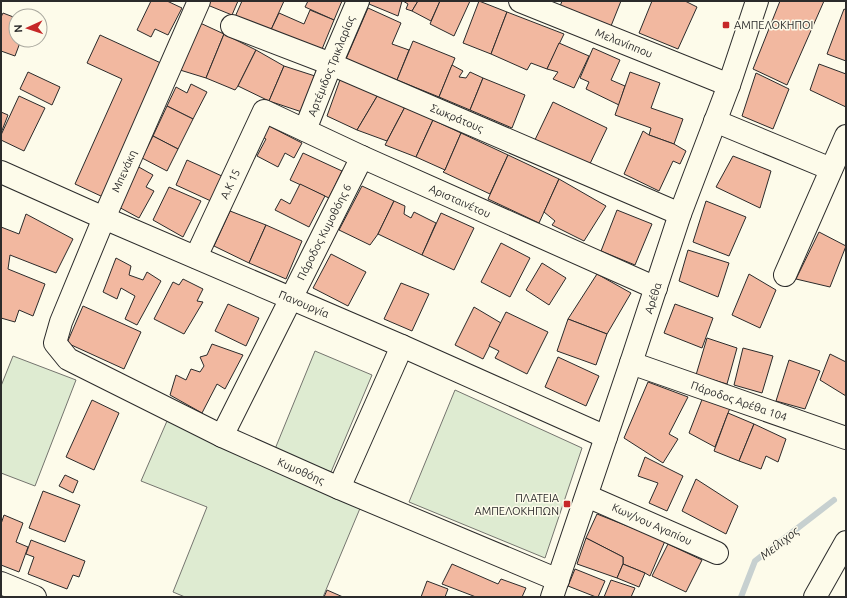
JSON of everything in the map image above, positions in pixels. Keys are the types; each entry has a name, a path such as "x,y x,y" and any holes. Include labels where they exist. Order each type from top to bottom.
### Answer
{"street":[{"name":"Μπενάκη","path":"54,342 104,218 199,1"},
{"name":"Αρτέμιδος Τρικλαρίας","path":"304,130 358,1"},
{"name":"Μελανίππου","path":"520,1 729,85"},
{"name":"Αρέθα","path":"555,589 632,363 680,214 729,85 757,1"},
{"name":"Σωκράτους","path":"232,26 331,64 680,214"},
{"name":"Αρισταινέτου","path":"264,111 362,157 656,288"},
{"name":"Α.Κ 15","path":"196,257 264,111"},
{"path":"715,121 831,169"},
{"path":"785,275 846,136"},
{"name":"Πάροδος Κυμοθόης 6","path":"222,436 362,157"},
{"name":"Πανουργία","path":"1,172 402,346 606,437"},
{"name":"Κυμοθόης","path":"54,342 68,359 222,436 339,488 555,589"},
{"path":"339,488 402,346"},
{"name":"Πάροδος Αρέθα 104","path":"632,363 846,438"},
{"name":"Κων/νου Αγαπίου","path":"587,496 717,553"},
{"path":"815,597 846,542"},
{"path":"1,583 35,597"}],"green space":[{"path":"315,351 372,375 331,472 275,449"},
{"path":"13,356 76,380 35,486 1,473 1,386"},
{"path":"455,390 582,448 545,558 409,502"},
{"path":"167,421 361,506 323,597 185,597 173,592 207,507 141,481"}],"building":[{"path":"151,1 167,1 182,8 168,35 155,29 151,37 137,30"},
{"path":"206,1 238,1 232,15 205,4"},
{"path":"242,1 284,1 270,32 235,17"},
{"path":"308,1 342,1 334,20 305,7"},
{"path":"370,1 402,1 398,16 369,4"},
{"path":"403,1 418,1 412,11 406,9 408,4"},
{"path":"418,1 440,1 431,21 412,11"},
{"path":"440,1 470,1 454,36 430,24"},
{"path":"479,1 507,12 491,54 463,43"},
{"path":"562,1 621,1 609,31 559,9"},
{"path":"652,1 685,1 697,7 678,49 639,33"},
{"path":"780,1 824,1 787,85 753,69"},
{"path":"368,8 401,23 392,44 409,50 397,80 346,59"},
{"path":"844,9 846,10 846,61 827,54"},
{"path":"310,10 334,20 320,54 270,32 279,13 304,24"},
{"path":"507,12 564,34 547,69 531,63 527,70 491,54"},
{"path":"3,13 8,15 8,48 18,48 15,56 1,51 1,17"},
{"path":"198,22 224,34 206,78 180,70"},
{"path":"224,34 256,50 235,90 206,78"},
{"path":"100,35 163,64 103,197 75,184 122,79 87,63"},
{"path":"413,41 455,58 439,97 397,80"},
{"path":"559,43 589,56 574,88 553,79 558,72 547,69"},
{"path":"593,48 620,60 611,80 625,86 619,105 586,89 589,82 580,78"},
{"path":"256,50 284,66 269,101 238,86"},
{"path":"819,64 846,74 846,107 810,90"},
{"path":"452,65 463,71 459,77 466,78 470,72 483,78 470,110 439,97"},
{"path":"284,66 315,76 302,112 269,101"},
{"path":"28,72 60,87 52,105 20,89"},
{"path":"630,72 660,83 651,108 683,119 674,144 649,135 651,128 615,115"},
{"path":"756,73 789,89 773,129 742,116"},
{"path":"341,77 379,93 357,130 327,116"},
{"path":"483,78 525,95 512,128 470,110"},
{"path":"191,84 207,92 193,119 167,106 176,87 187,93"},
{"path":"379,93 406,105 387,141 357,130"},
{"path":"19,96 45,108 24,151 1,140 1,135"},
{"path":"553,102 607,128 587,170 533,144"},
{"path":"406,105 433,120 416,157 385,145"},
{"path":"167,106 193,119 178,149 153,136"},
{"path":"1,112 8,115 1,133"},
{"path":"433,120 461,133 445,170 416,157"},
{"path":"265,124 302,143 294,158 285,153 278,167 257,156 266,139 259,135"},
{"path":"643,131 649,135 674,144 686,151 680,164 673,161 659,191 624,174"},
{"path":"461,133 508,155 490,194 443,172"},
{"path":"153,136 178,149 167,171 142,158"},
{"path":"303,153 342,171 329,198 290,180"},
{"path":"508,155 559,179 539,223 488,199"},
{"path":"733,156 771,171 760,208 716,187"},
{"path":"187,160 224,177 213,202 176,185"},
{"path":"137,166 153,175 146,187 154,191 139,218 115,205"},
{"path":"559,179 606,206 584,241 552,225 555,221 544,212"},
{"path":"300,184 325,196 309,227 275,210 281,199 290,204"},
{"path":"362,186 394,201 378,234 370,245 339,230"},
{"path":"169,187 201,201 183,237 153,220"},
{"path":"394,201 405,206 404,214 411,218 414,212 436,223 422,255 378,234"},
{"path":"706,201 746,217 729,256 693,242"},
{"path":"617,210 652,224 635,265 601,251"},
{"path":"230,211 266,225 249,263 214,246"},
{"path":"441,213 474,228 454,270 422,255"},
{"path":"26,214 73,239 56,273 10,255 8,269 45,284 33,316 19,310 15,322 1,318 1,227 19,234"},
{"path":"266,225 302,241 286,279 249,263"},
{"path":"819,232 846,246 830,287 796,279"},
{"path":"501,243 530,258 510,297 481,282"},
{"path":"688,250 729,263 718,297 679,281"},
{"path":"331,254 366,272 348,306 313,288"},
{"path":"116,258 131,266 129,275 143,280 147,272 161,281 137,325 125,319 135,296 121,288 117,299 103,292"},
{"path":"542,263 566,278 549,305 526,290"},
{"path":"597,274 631,293 607,334 568,319"},
{"path":"749,274 776,290 760,328 732,315"},
{"path":"183,279 203,289 197,301 203,302 184,334 154,319 173,282 179,285"},
{"path":"401,283 429,294 412,331 384,319"},
{"path":"228,304 259,318 246,346 215,331"},
{"path":"675,304 713,318 702,348 664,333"},
{"path":"83,306 141,332 124,369 67,343"},
{"path":"474,307 501,323 483,359 455,345"},
{"path":"506,312 548,332 527,374 495,358 499,351 489,346"},
{"path":"568,319 607,334 596,365 557,351"},
{"path":"707,338 737,348 727,384 696,375"},
{"path":"212,344 243,355 225,389 217,384 202,413 170,395 176,375 186,380 191,369 200,372 204,366 200,357 207,355"},
{"path":"743,348 773,356 762,393 734,385"},
{"path":"830,354 846,362 846,396 820,380"},
{"path":"558,357 599,376 586,406 545,387"},
{"path":"789,360 820,371 805,409 776,401"},
{"path":"648,382 688,397 669,434 678,439 663,463 624,438"},
{"path":"703,397 730,408 715,447 689,433"},
{"path":"92,400 119,413 94,470 66,457"},
{"path":"728,413 754,424 739,461 714,451"},
{"path":"754,424 786,439 778,462 766,456 761,469 739,461"},
{"path":"645,457 683,476 667,511 649,503 658,483 638,476"},
{"path":"65,475 78,481 73,493 59,486"},
{"path":"696,479 738,506 726,534 682,511"},
{"path":"43,491 80,505 65,542 29,528"},
{"path":"597,514 665,541 650,576 623,564 623,557 586,538"},
{"path":"4,515 23,523 16,542 28,547 19,572 1,565 1,524"},
{"path":"586,538 623,557 623,564 617,578 577,564"},
{"path":"31,540 85,561 79,577 73,575 67,589 28,574 34,557 26,554"},
{"path":"668,544 702,560 686,592 652,576"},
{"path":"452,564 498,584 501,579 526,588 522,597 476,597 442,584"},
{"path":"623,564 645,573 639,587 617,578"},
{"path":"575,569 605,581 598,597 568,586"},
{"path":"611,580 635,588 631,597 604,597"},
{"path":"427,581 448,589 445,597 421,597"},
{"path":"327,590 343,597 324,597"}],"waterway":[{"name":"Μείλιχος","path":"741,597 755,561 834,500"}],"place":[{"name":"ΑΜΠΕΛΟΚΗΠΟΙ","path":"726,25"},
{"name":"ΠΛΑΤΕΙΑ ΑΜΠΕΛΟΚΗΠΩΝ","path":"567,504"}]}
